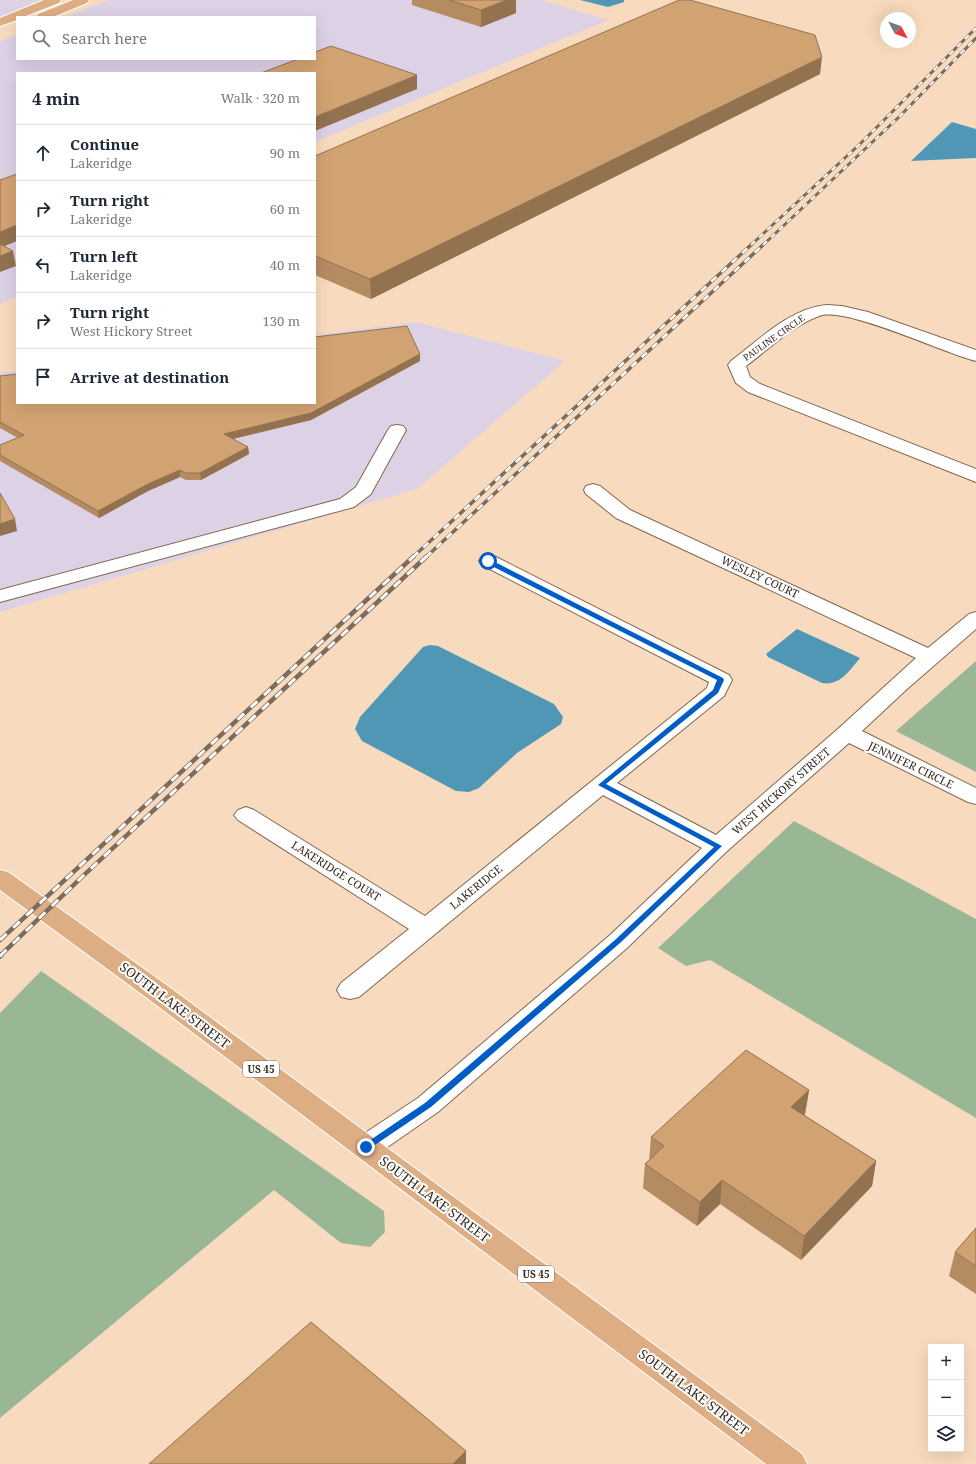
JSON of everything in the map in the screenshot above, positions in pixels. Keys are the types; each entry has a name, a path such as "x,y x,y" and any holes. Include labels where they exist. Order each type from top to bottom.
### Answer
{"main road":[{"path":"0,22 55,0"},
{"path":"43,16 83,0"},
{"path":"0,33 16,27"},
{"name":"SOUTH LAKE STREET","path":"0,878 366,1147 791,1464"}],"street":[{"name":"PAULINE CIRCLE","path":"976,356 862,315 843,311 822,310 804,316 737,364 742,379 754,388 976,476"},
{"path":"0,596 348,503 364,490 398,430"},
{"name":"WESLEY COURT","path":"593,490 623,514 931,657"},
{"name":"LAKERIDGE","path":"350,990 716,691 721,680 488,561"},
{"name":"WEST HICKORY STREET","path":"366,1147 428,1105 618,942 718,846 847,733 899,684 976,618"},
{"name":"JENNIFER CIRCLE","path":"847,733 976,797"},
{"path":"602,785 718,846"},
{"name":"LAKERIDGE COURT","path":"246,815 426,928"}],"shaded area":[{"path":"0,0 46,0 0,18"},
{"path":"108,0 542,0 608,20 316,142 316,72 16,72 16,296 0,304 0,41 16,35 16,60 316,60 316,16 67,16"},
{"path":"416,322 565,361 417,489 0,612 0,373 16,371 16,404 316,404 316,335"}],"green space":[{"path":"976,661 976,772 896,731"},
{"path":"794,821 976,919 976,1118 710,960 686,966 658,948"},
{"path":"41,971 384,1211 385,1232 370,1247 341,1243 274,1190 0,1418 0,1013"}],"water":[{"path":"580,0 624,0 624,2 608,7"},
{"path":"952,122 976,129 976,158 911,161"},
{"path":"797,629 860,658 839,680 822,683 768,657 766,654"},
{"path":"430,645 438,646 554,704 563,717 561,724 517,753 479,788 469,792 456,791 362,741 355,729 360,717 423,647"}],"building":[{"path":"449,0 507,0 481,10"},
{"path":"679,0 690,0 815,35 822,57 370,279 316,256 316,156"},
{"path":"331,46 417,75 316,117 316,72 264,72 295,60 316,60 316,52"},
{"path":"16,174 16,225 0,232 0,180"},
{"path":"0,244 13,251 0,256"},
{"path":"407,326 420,354 311,413 224,434 248,447 200,473 185,473 180,470 148,484 98,511 0,455 0,445 24,435 0,422 0,376 16,374 16,404 316,404 316,337"},
{"path":"0,493 15,519 0,524"},
{"path":"746,1050 809,1090 791,1107 876,1161 804,1236 722,1180 700,1202 645,1164 664,1146 651,1137"},
{"path":"976,1228 976,1266 955,1252"},
{"path":"311,1322 466,1451 453,1464 149,1464"}],"railway":[{"path":"751,245 861,143 976,28"},
{"path":"763,245 900,116 976,38"},
{"path":"413,557 752,244"},
{"path":"426,557 764,244"},
{"path":"0,940 414,556"},
{"path":"1,955 0,956 84,875 427,556"}],"route":[{"path":"366,1147 428,1105 618,942 718,846 602,785 716,691 721,680 488,561"}]}
